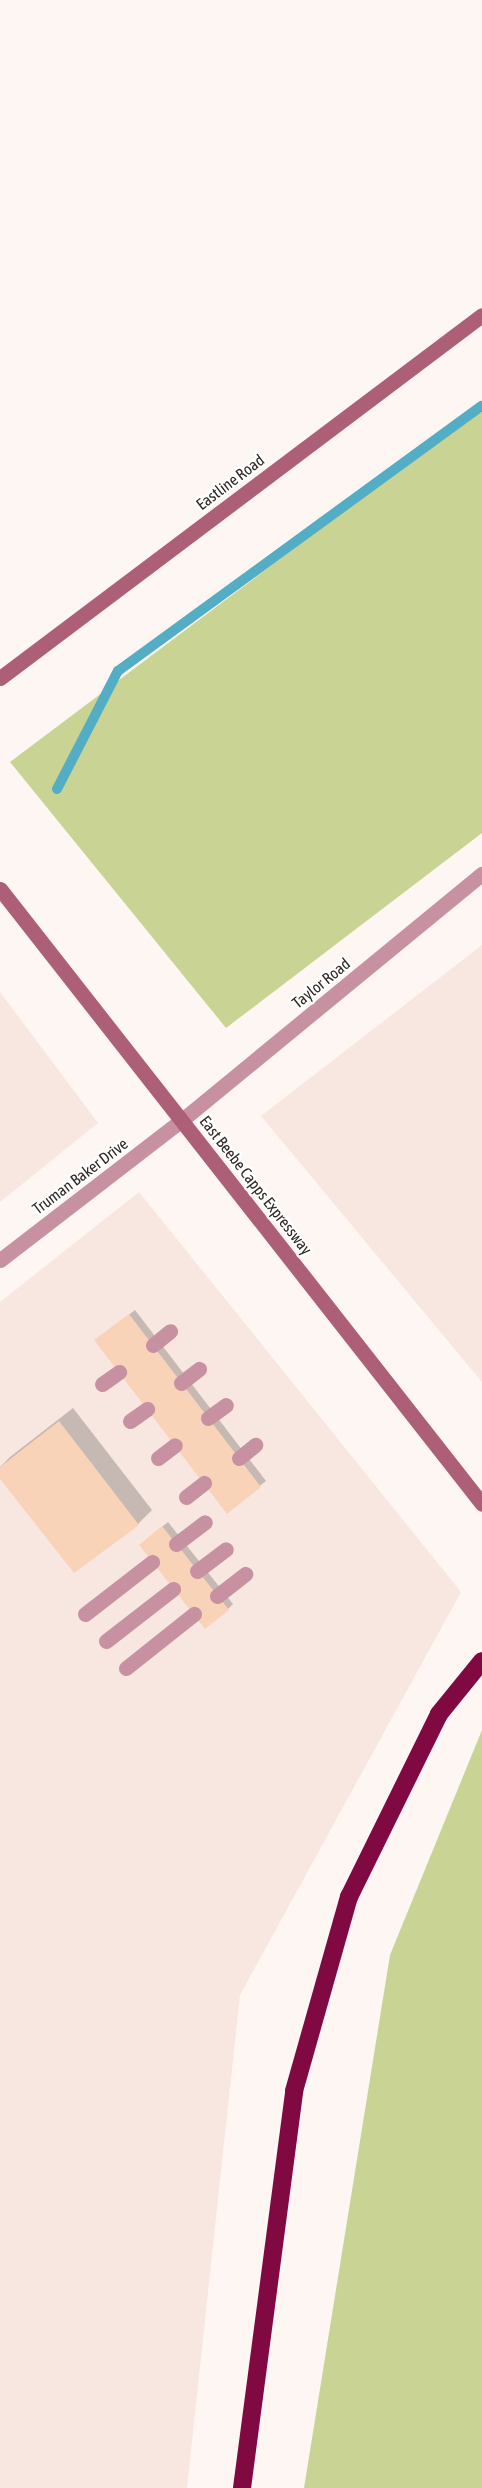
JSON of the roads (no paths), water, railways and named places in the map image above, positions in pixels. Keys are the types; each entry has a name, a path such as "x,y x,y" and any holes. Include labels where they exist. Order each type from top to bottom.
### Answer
{"highway":[{"path":"242,2488 294,2091 349,1897 439,1714 482,1661"}],"main road":[{"name":"Eastline Road","path":"0,678 482,315"},
{"name":"East Beebe Capps Expressway","path":"0,889 482,1504"}],"street":[{"name":"Taylor Road","path":"183,1120 482,874"},
{"name":"Truman Baker Drive","path":"0,1260 183,1120"},
{"path":"153,1345 170,1331"},
{"path":"181,1383 199,1369"},
{"path":"102,1384 119,1372"},
{"path":"208,1418 226,1405"},
{"path":"130,1421 147,1409"},
{"path":"158,1458 175,1445"},
{"path":"239,1458 255,1445"},
{"path":"186,1497 204,1483"},
{"path":"176,1544 205,1522"},
{"path":"197,1571 226,1549"},
{"path":"85,1614 152,1562"},
{"path":"217,1596 245,1575"},
{"path":"106,1641 173,1589"},
{"path":"126,1668 194,1614"}],"waterway":[{"path":"57,789 118,671 482,406"}]}
